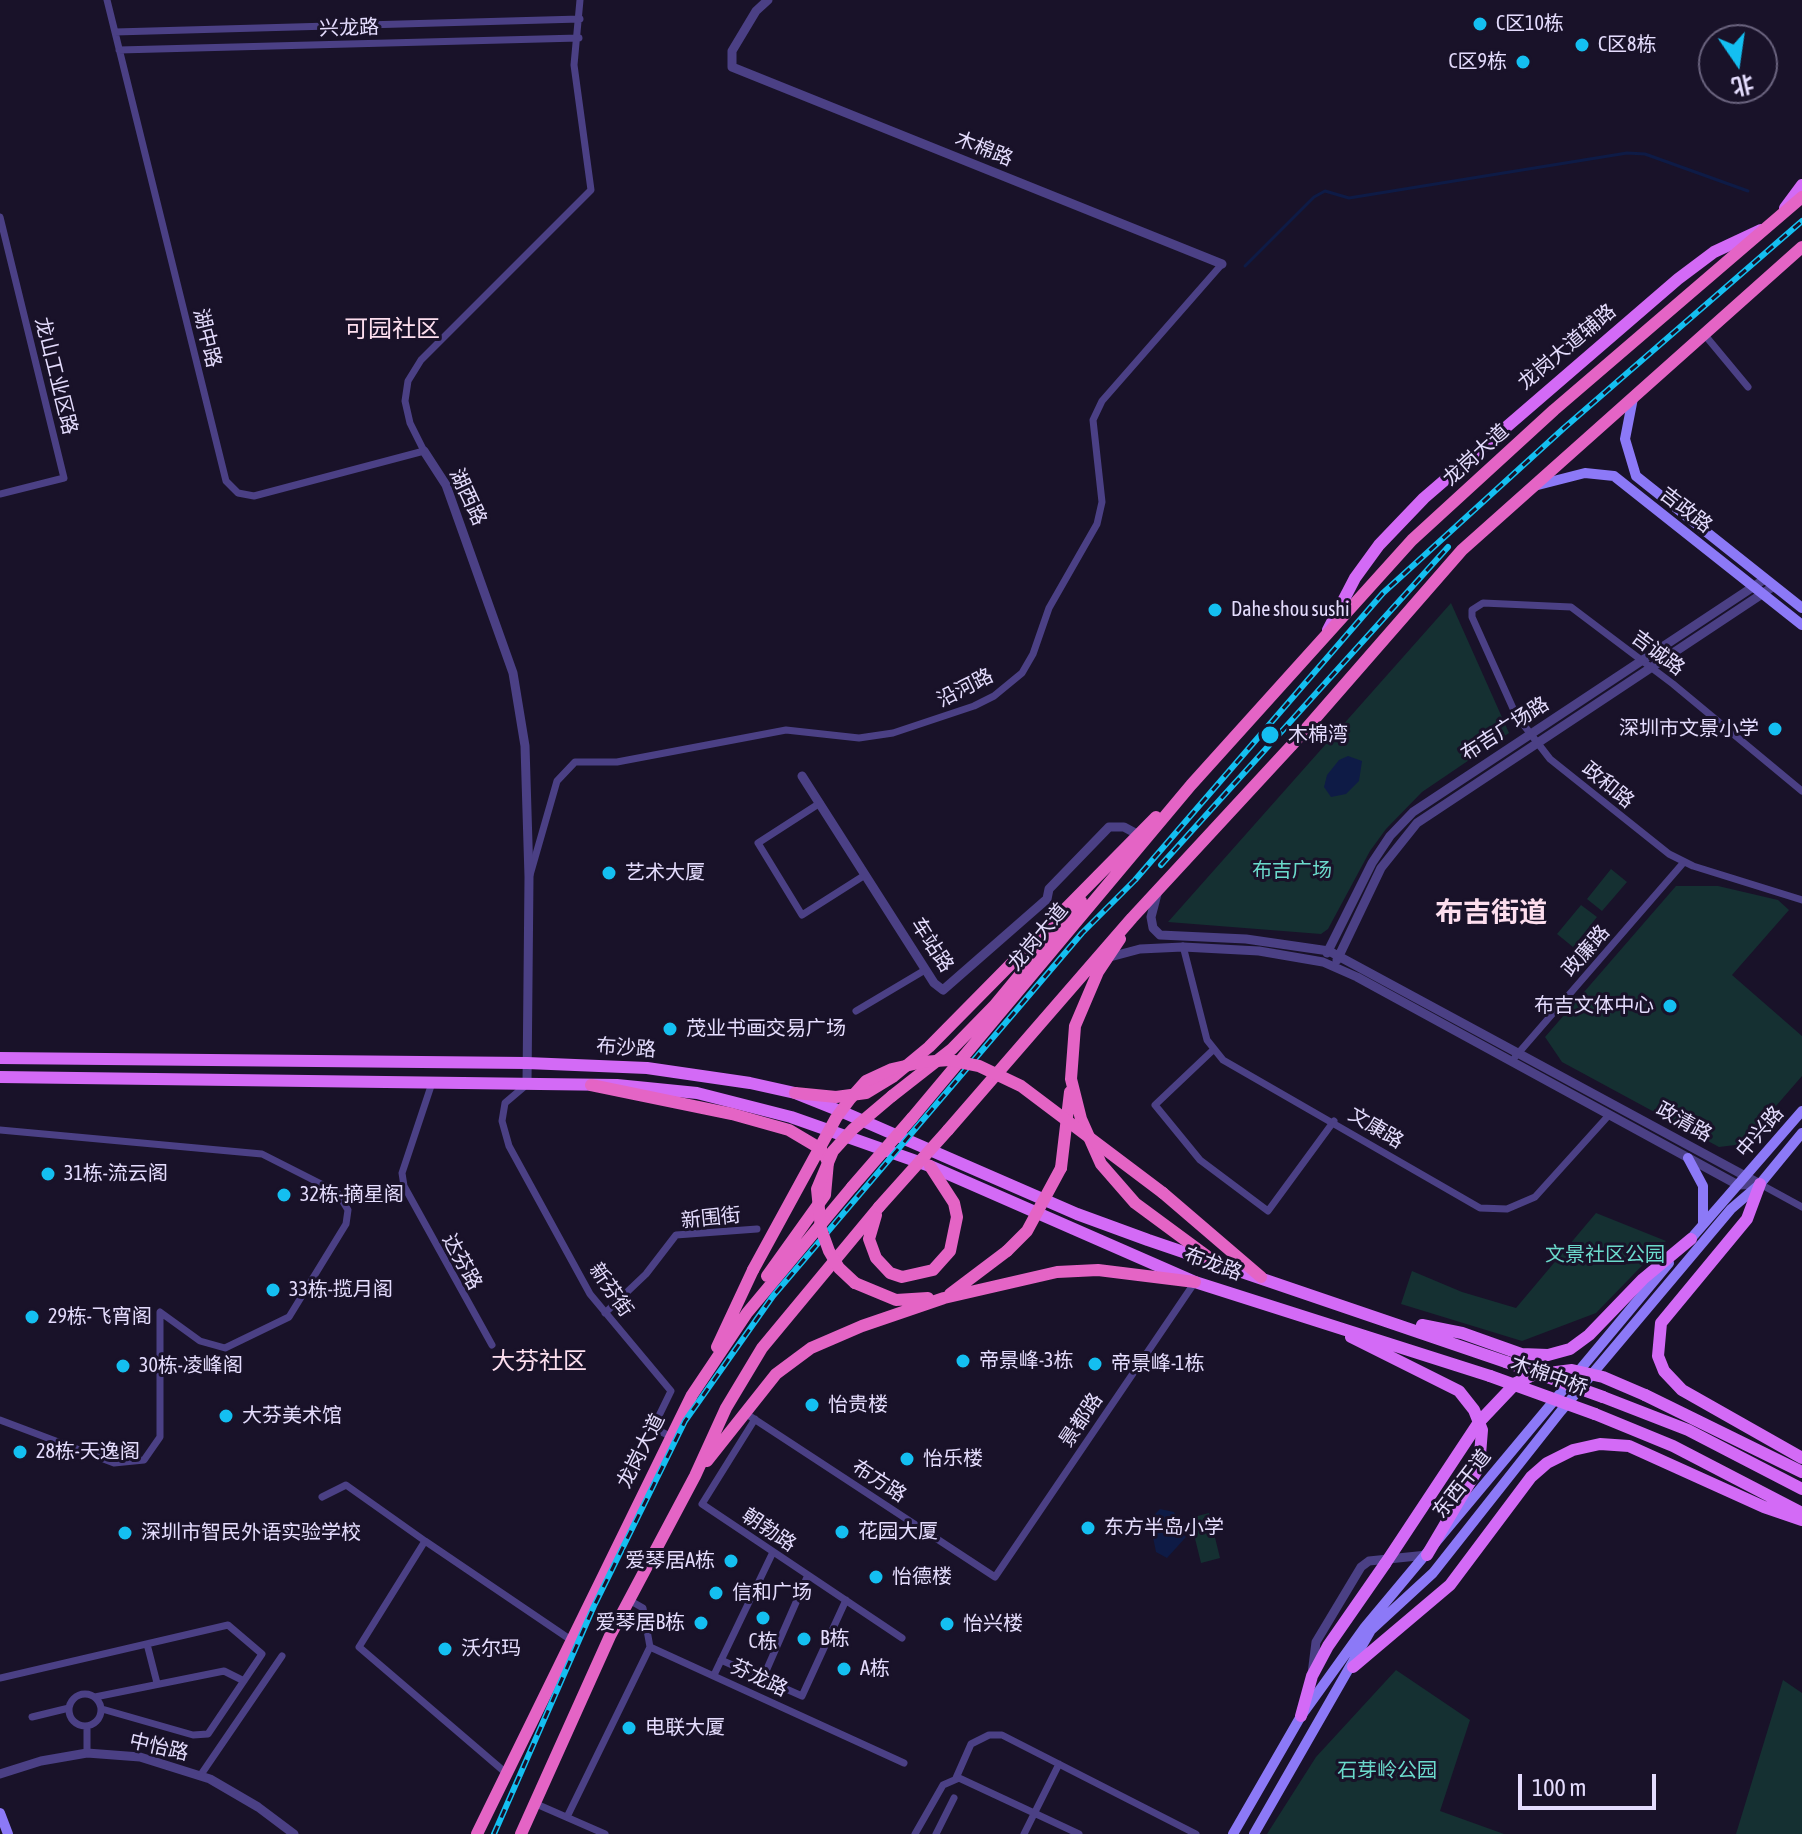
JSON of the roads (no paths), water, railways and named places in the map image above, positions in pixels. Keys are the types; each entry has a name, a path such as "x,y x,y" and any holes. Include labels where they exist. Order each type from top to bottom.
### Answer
{"highway":[{"name":"龙岗大道","path":"477,1834 670,1436 747,1313 1191,785 1412,540 1554,410 1802,197"},
{"path":"521,1834 629,1600 695,1476 726,1408 762,1348 879,1207 1132,918 1291,746 1462,550 1802,247"},
{"path":"795,1093 836,1097 866,1093 894,1076 929,1047 1137,834 1191,785"},
{"path":"1132,918 1098,972 1075,1026 1061,1168 1027,1231 1007,1251 944,1298 896,1300 855,1283 839,1268 821,1229 817,1189 833,1151 853,1129 952,1049 994,1006 1137,834"},
{"path":"698,1387 753,1270 836,1118 866,1081 892,1069 923,1062 949,1060 979,1066 1021,1086 1163,1193 1261,1277"},
{"path":"1071,1079 1081,1119 1101,1164 1135,1203 1215,1262"},
{"path":"591,1085 743,1117 789,1130 821,1149 828,1162 825,1195 763,1283 747,1313"},
{"path":"879,1207 869,1239 876,1258 890,1273 902,1277 933,1270 950,1251 957,1217 954,1203 930,1166"},
{"path":"695,1476 750,1416 776,1374 811,1348 944,1298 1057,1272 1098,1270 1195,1282"}],"main road":[{"path":"1780,216 1802,185"},
{"name":"龙岗大道辅路","path":"1327,632 1355,578 1379,545 1444,479 1678,279 1714,252 1764,228"},
{"name":"吉政路","path":"1633,397 1625,439 1636,476 1802,608"},
{"name":"吉政路","path":"1531,488 1574,474 1614,476 1802,625"},
{"name":"布沙路","path":"0,1058 527,1063 647,1068 750,1083 795,1093 1077,1214 1215,1262"},
{"name":"布沙路","path":"0,1077 591,1085 697,1093 791,1117 930,1166"},
{"name":"中兴路","path":"1746,1176 1802,1111"},
{"name":"中兴路","path":"1760,1184 1802,1133"},
{"path":"1688,1158 1699,1174 1705,1193 1701,1227"},
{"name":"布龙路","path":"930,1166 1195,1282 1490,1376"},
{"name":"东西干道","path":"1233,1834 1301,1716 1368,1629 1746,1176"},
{"path":"1760,1184 1747,1219 1661,1323 1658,1356 1664,1371 1682,1390 1802,1458"},
{"name":"东西干道","path":"1254,1834 1338,1684 1353,1667 1368,1629 1433,1573 1561,1411 1731,1209 1760,1184"},
{"path":"1382,1318 1462,1333 1521,1354 1559,1352 1589,1335 1643,1279 1691,1239"},
{"name":"布龙路","path":"1215,1262 1506,1362"},
{"path":"1317,1319 1459,1391 1474,1410 1482,1430 1479,1467 1427,1555"},
{"name":"木棉中桥","path":"1506,1362 1688,1430 1802,1489"},
{"path":"1301,1716 1312,1676 1346,1617 1479,1422 1516,1383 1533,1375 1572,1370 1603,1377 1802,1472"},
{"name":"木棉中桥","path":"1490,1376 1673,1446 1802,1513"},
{"path":"1353,1667 1450,1585 1522,1486 1553,1459 1580,1448 1612,1444 1629,1446 1764,1507 1802,1520"},
{"path":"1368,1629 1385,1641"},
{"path":"0,1813 8,1834"}],"street":[{"name":"湖中路","path":"107,0 226,481 238,493 254,496 424,451"},
{"name":"湖西路","path":"527,1084 529,877 525,746 513,673 446,485 410,423 405,401 408,381 421,360 591,190 574,65 579,38 580,0"},
{"name":"木棉路","path":"768,0 756,11 732,51 732,67 1222,264"},
{"name":"兴龙路","path":"115,32 580,19"},
{"name":"兴龙路","path":"119,50 579,38"},
{"name":"龙山工业区路","path":"0,217 64,478 0,494"},
{"name":"沿河路","path":"529,877 557,781 575,762 617,762 786,730 859,738 893,733 974,706 994,696 1022,673 1033,654 1049,608 1097,524 1102,502 1093,420 1102,401 1222,264"},
{"path":"1704,334 1748,387"},
{"name":"布吉广场路","path":"1531,739 1651,667 1770,582"},
{"name":"布吉广场路","path":"1323,962 1334,953 1398,842 1436,809 1641,660 1758,590"},
{"name":"吉诚路","path":"1472,610 1483,603 1571,607 1651,667 1802,791"},
{"name":"政和路","path":"1472,610 1506,694 1531,739 1657,845 1684,862 1802,900"},
{"name":"车站路","path":"802,776 938,988 947,988 1047,899 1049,889 1109,827 1124,827 1137,834"},
{"path":"820,803 758,843 802,915 865,875"},
{"name":"政廉路","path":"1511,1061 1684,862"},
{"name":"政清路","path":"1158,889 1151,917 1153,928 1160,935 1246,939 1334,953 1760,1184"},
{"path":"1183,935 1183,947 1204,1029 1213,1050 1155,1105 1200,1160 1268,1211 1334,1121"},
{"name":"政清路","path":"1110,957 1140,949 1183,947 1259,951 1323,962 1738,1185"},
{"name":"布吉广场路","path":"1334,953 1334,967"},
{"path":"856,1011 925,970"},
{"name":"文康路","path":"1213,1050 1239,1072 1334,1121 1471,1204 1498,1210 1517,1206 1543,1190 1609,1115"},
{"name":"达芬路","path":"432,1083 402,1173 406,1194 492,1345"},
{"name":"新芬街","path":"527,1084 505,1103 502,1121 509,1146 590,1294 671,1391 653,1428 670,1436"},
{"path":"0,1130 262,1154 337,1192 348,1210 346,1224 289,1317 225,1348 200,1341 160,1312 160,1437 144,1460 114,1463 0,1420"},
{"path":"1738,1185 1760,1184 1802,1207"},
{"name":"新围街","path":"605,1313 646,1274 676,1235 757,1229"},
{"name":"景都路","path":"995,1577 1195,1282"},
{"name":"布方路","path":"750,1416 995,1577"},
{"name":"朝勃路","path":"750,1416 702,1504 902,1638"},
{"path":"322,1497 346,1485 571,1640"},
{"path":"425,1541 359,1647 506,1773"},
{"path":"714,1675 773,1552"},
{"path":"1312,1676 1312,1658 1324,1629 1369,1561 1427,1555"},
{"path":"763,1678 808,1575"},
{"path":"567,1817 650,1647 643,1608 629,1600"},
{"path":"721,1660 802,1696 846,1600"},
{"path":"1324,1629 1346,1617"},
{"path":"0,1678 228,1625 262,1654 208,1734 193,1735 102,1709 95,1697"},
{"path":"147,1644 157,1683"},
{"name":"芬龙路","path":"650,1647 904,1763"},
{"path":"200,1776 282,1656"},
{"path":"32,1717 69,1708 78,1696 95,1697 224,1671 244,1681"},
{"path":"69,1708 72,1719 87,1726"},
{"path":"87,1726 98,1720 102,1709"},
{"path":"87,1726 87,1753"},
{"path":"956,1778 968,1748 995,1734 1196,1834"},
{"name":"中怡路","path":"0,1774 41,1761 87,1753 140,1757 200,1776 258,1807 294,1834"},
{"path":"1024,1834 1059,1764"},
{"path":"915,1834 943,1785 956,1778 969,1780 1079,1834"},
{"path":"936,1834 954,1798"},
{"path":"534,1803 605,1834"}],"water":[{"path":"1348,756 1362,761 1359,781 1346,794 1331,797 1324,787 1327,775 1339,760"},
{"path":"1160,1509 1174,1512 1178,1520 1177,1529 1186,1537 1167,1558 1156,1552 1151,1527 1153,1516"}],"waterway":[{"path":"1245,266 1314,197 1325,191 1349,198 1627,153 1645,154 1748,191"}],"railway":[{"path":"494,1834 594,1606 685,1421 773,1296 1082,933 1135,880 1383,593 1564,428 1802,221"},
{"path":"1161,865 1448,547"}],"place":[{"name":"C区10栋","path":"1480,24"},
{"name":"C区8栋","path":"1582,45"},
{"name":"C区9栋","path":"1523,62"},
{"name":"Dahe shou sushi","path":"1215,610"},
{"name":"深圳市文景小学","path":"1775,729"},
{"name":"木棉湾","path":"1270,735"},
{"name":"艺术大厦","path":"609,873"},
{"name":"布吉文体中心","path":"1670,1006"},
{"name":"茂业书画交易广场","path":"670,1029"},
{"name":"31栋-流云阁","path":"48,1174"},
{"name":"32栋-摘星阁","path":"284,1195"},
{"name":"33栋-揽月阁","path":"273,1290"},
{"name":"29栋-飞宵阁","path":"32,1317"},
{"name":"帝景峰-3栋","path":"963,1361"},
{"name":"帝景峰-1栋","path":"1095,1364"},
{"name":"30栋-凌峰阁","path":"123,1366"},
{"name":"怡贵楼","path":"812,1405"},
{"name":"大芬美术馆","path":"226,1416"},
{"name":"28栋-天逸阁","path":"20,1452"},
{"name":"怡乐楼","path":"907,1459"},
{"name":"东方半岛小学","path":"1088,1528"},
{"name":"花园大厦","path":"842,1532"},
{"name":"深圳市智民外语实验学校","path":"125,1533"},
{"name":"爱琴居A栋","path":"731,1561"},
{"name":"怡德楼","path":"876,1577"},
{"name":"信和广场","path":"716,1593"},
{"name":"C栋","path":"763,1618"},
{"name":"爱琴居B栋","path":"701,1623"},
{"name":"怡兴楼","path":"947,1624"},
{"name":"B栋","path":"804,1639"},
{"name":"沃尔玛","path":"445,1649"},
{"name":"A栋","path":"844,1669"},
{"name":"电联大厦","path":"629,1728"}],"district":[{"name":"可园社区","path":"392,329"},
{"name":"布吉街道","path":"1491,913"},
{"name":"大芬社区","path":"539,1361"}],"park label":[{"name":"布吉广场","path":"1292,871"},
{"name":"文景社区公园","path":"1605,1255"},
{"name":"石芽岭公园","path":"1387,1771"}]}
